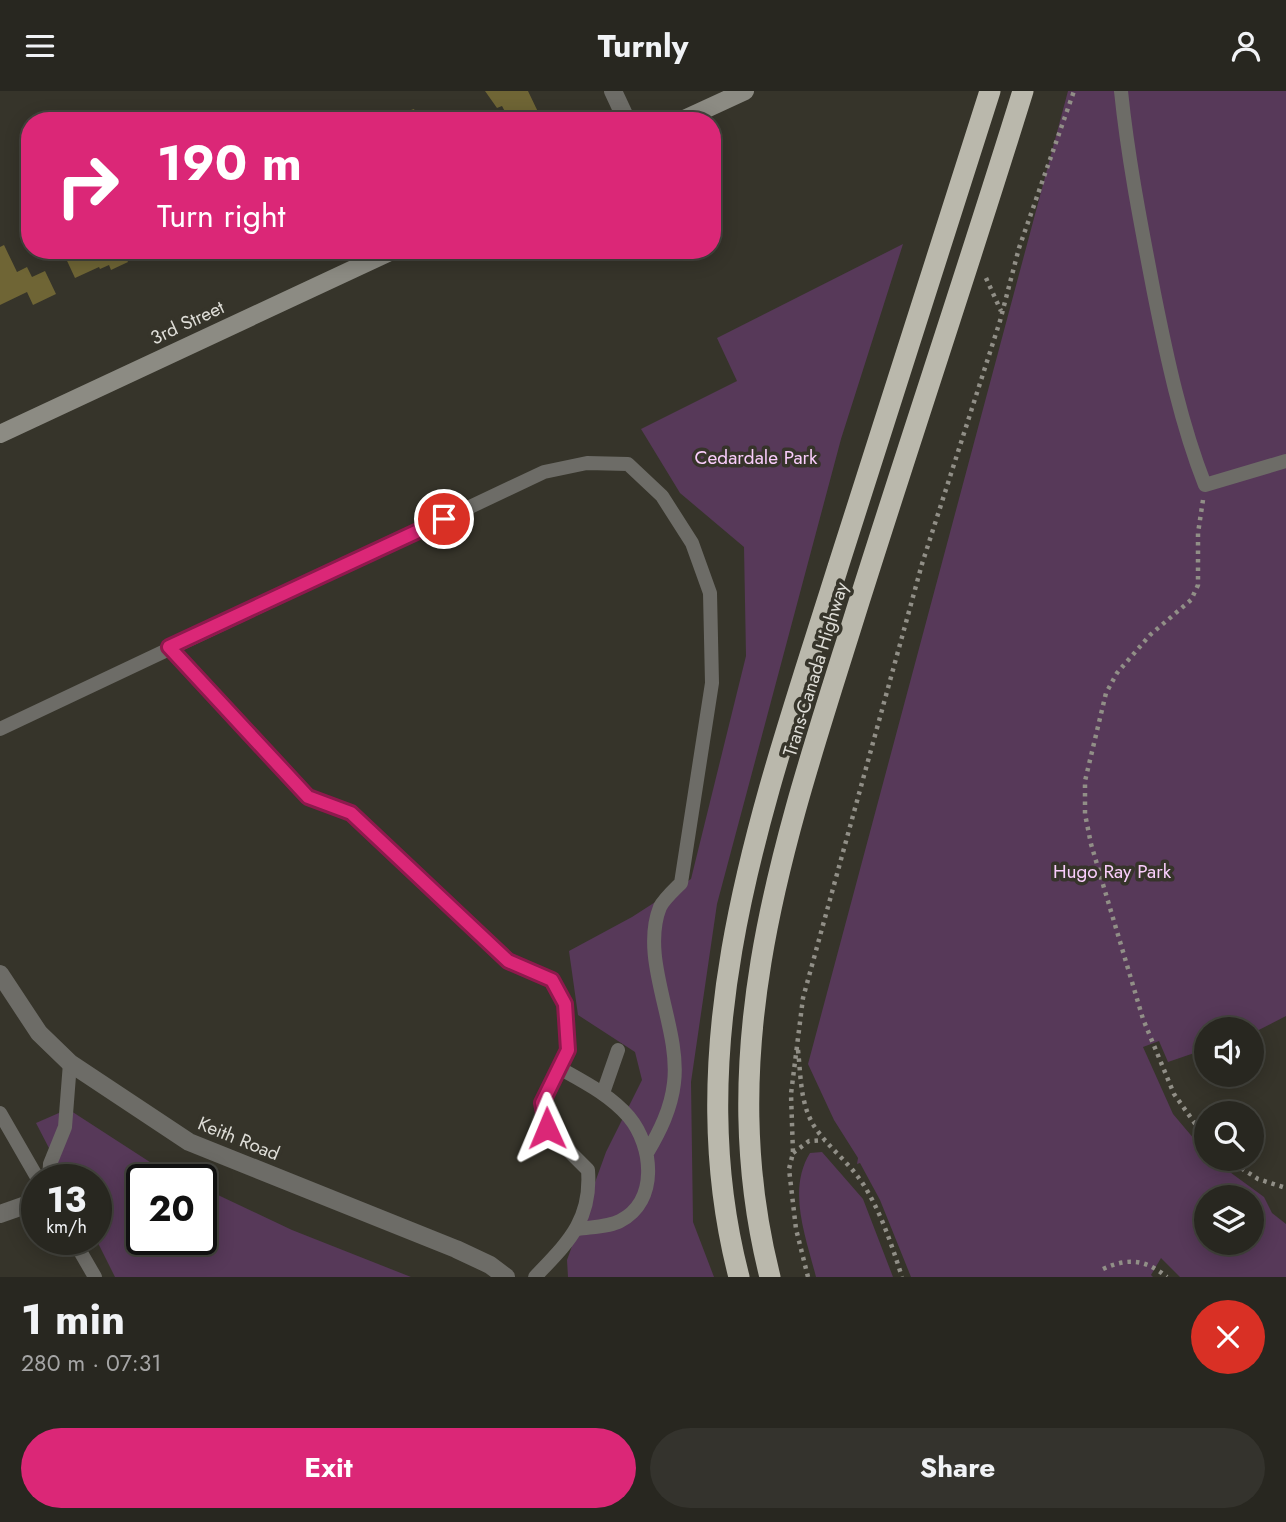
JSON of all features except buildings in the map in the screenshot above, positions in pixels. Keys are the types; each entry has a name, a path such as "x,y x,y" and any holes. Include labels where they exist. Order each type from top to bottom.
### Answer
{"highway":[{"name":"Trans-Canada Highway","path":"738,1277 721,1184 716,1120 723,998 738,915 753,848 792,714 990,91"},
{"name":"Trans-Canada Highway","path":"770,1277 751,1181 747,1119 750,1040 768,921 814,749 1023,91"}],"street":[{"path":"613,91 623,112"},
{"path":"700,112 745,91"},
{"name":"3rd Street","path":"0,434 375,259"},
{"name":"Keith Road","path":"0,974 39,1033 70,1063 189,1142 456,1249 490,1265 506,1277"},
{"path":"0,1214 21,1207"}],"lane":[{"path":"1121,91 1130,171 1163,338 1191,450 1205,485 1286,461"},
{"path":"0,729 544,472 587,463 628,464 662,496 692,543 710,593 712,683 681,883 660,906 655,935 658,974 674,1043 674,1083 664,1124 647,1153"},
{"path":"169,647 308,797 351,813 508,961 552,980 565,1004 568,1050 542,1103 547,1128 588,1170 589,1185 578,1229 535,1277"},
{"path":"603,1093 618,1050"},
{"path":"50,1164 65,1128 70,1063"},
{"path":"559,1068 603,1093 630,1118 647,1153 650,1171 643,1194 632,1212 619,1222 578,1229"},
{"path":"0,1113 29,1164"},
{"path":"82,1255 95,1277"}],"path":[{"path":"808,1277 791,1195 789,1169 793,1153 791,1094 803,998 918,576 1000,321 1019,248 1074,91"},
{"path":"1194,1122 1174,1094 1143,1019 1091,844 1085,814 1085,781 1106,693 1117,673 1150,635 1191,600 1198,585 1198,533 1205,485"},
{"path":"797,1043 804,1105 825,1140 849,1163 866,1187 881,1215 902,1277"},
{"path":"793,1153 809,1141 825,1140"},
{"path":"1246,1171 1258,1179 1286,1188"},
{"path":"1104,1269 1131,1260 1146,1262 1167,1277"}],"green space":[{"name":"Hugo Ray Park","path":"1068,91 1286,91 1286,1016 1264,1027 1264,1017 1194,1017 1194,1053 1168,1062 1159,1041 1143,1047 1173,1114 1194,1139 1194,1171 1228,1171 1248,1185 1194,1185 1194,1255 1264,1255 1264,1197 1272,1213 1286,1224 1286,1277 1180,1277 1161,1258 1151,1275 1153,1277 911,1277 880,1200 834,1120 808,1064"},
{"name":"Cedardale Park","path":"903,244 841,439 717,904 691,1082 693,1222 714,1277 568,1277 567,1260 606,1152 642,1080 635,1052 578,1015 569,951 632,917 691,879 746,656 744,547 680,493 641,429 737,381 717,338"},
{"path":"68,1109 153,1164 126,1164 126,1255 217,1255 217,1195 292,1230 411,1277 115,1277 104,1255 112,1255 112,1164 57,1164 36,1123"},
{"path":"822,1152 863,1199 893,1277 816,1277 799,1198 803,1167 810,1153"}],"route":[{"path":"444,519 169,647 308,797 351,813 508,961 552,980 565,1004 568,1050 542,1103 547,1128"}]}
